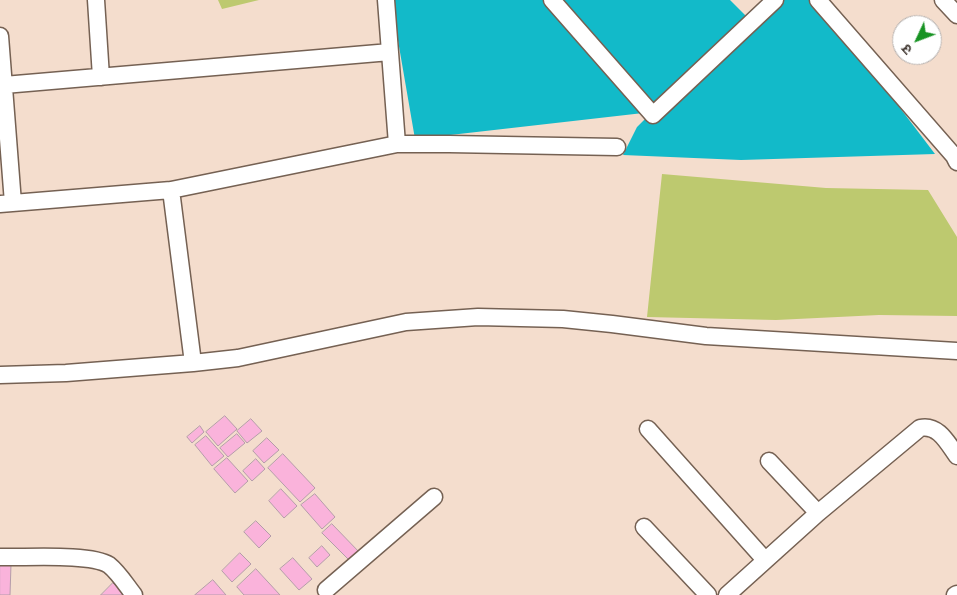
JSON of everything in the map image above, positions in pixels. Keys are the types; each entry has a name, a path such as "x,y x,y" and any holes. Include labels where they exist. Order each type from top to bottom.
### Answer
{"street":[{"path":"96,0 101,77"},
{"path":"386,0 397,144"},
{"path":"552,0 653,115 775,0"},
{"path":"818,0 947,148 957,162"},
{"path":"943,0 957,15"},
{"path":"0,36 4,85 6,204 171,190 397,144 617,147"},
{"path":"4,85 390,52"},
{"path":"171,190 192,363"},
{"path":"0,375 66,373 238,358 406,322 478,317 563,319 724,337 957,351"},
{"path":"727,595 818,513 920,428 931,427 938,431 957,456"},
{"path":"648,429 765,560"},
{"path":"769,461 818,513"},
{"path":"326,593 434,497"},
{"path":"644,527 708,595"},
{"path":"0,557 78,558 102,562 119,575 134,595"}],"green space":[{"path":"218,0 259,0 222,9"},
{"path":"662,174 826,188 928,190 957,237 957,316 879,315 776,320 647,317"}],"water":[{"path":"391,0 730,0 751,21 776,0 818,0 935,154 741,160 623,155 637,127 652,112 415,139"}],"building":[{"path":"225,416 237,429 218,446 206,432"},
{"path":"251,419 262,431 247,443 237,431"},
{"path":"200,426 204,432 192,443 187,437"},
{"path":"237,434 245,443 228,457 220,448"},
{"path":"206,436 224,456 212,466 195,445"},
{"path":"267,438 279,450 264,463 253,451"},
{"path":"283,454 315,488 300,502 268,468"},
{"path":"227,458 248,481 235,493 214,469"},
{"path":"256,459 265,469 252,481 243,471"},
{"path":"281,489 297,506 284,518 269,501"},
{"path":"315,494 335,517 322,529 301,505"},
{"path":"256,521 271,536 259,548 244,532"},
{"path":"332,524 361,554 352,563 322,533"},
{"path":"322,546 330,555 317,567 309,558"},
{"path":"240,553 251,564 232,582 222,571"},
{"path":"293,558 312,579 299,590 280,569"},
{"path":"0,564 11,564 10,595 0,595"},
{"path":"256,569 280,595 244,595 237,587"},
{"path":"213,580 226,595 195,595"},
{"path":"113,583 124,593 122,595 101,595"}]}
